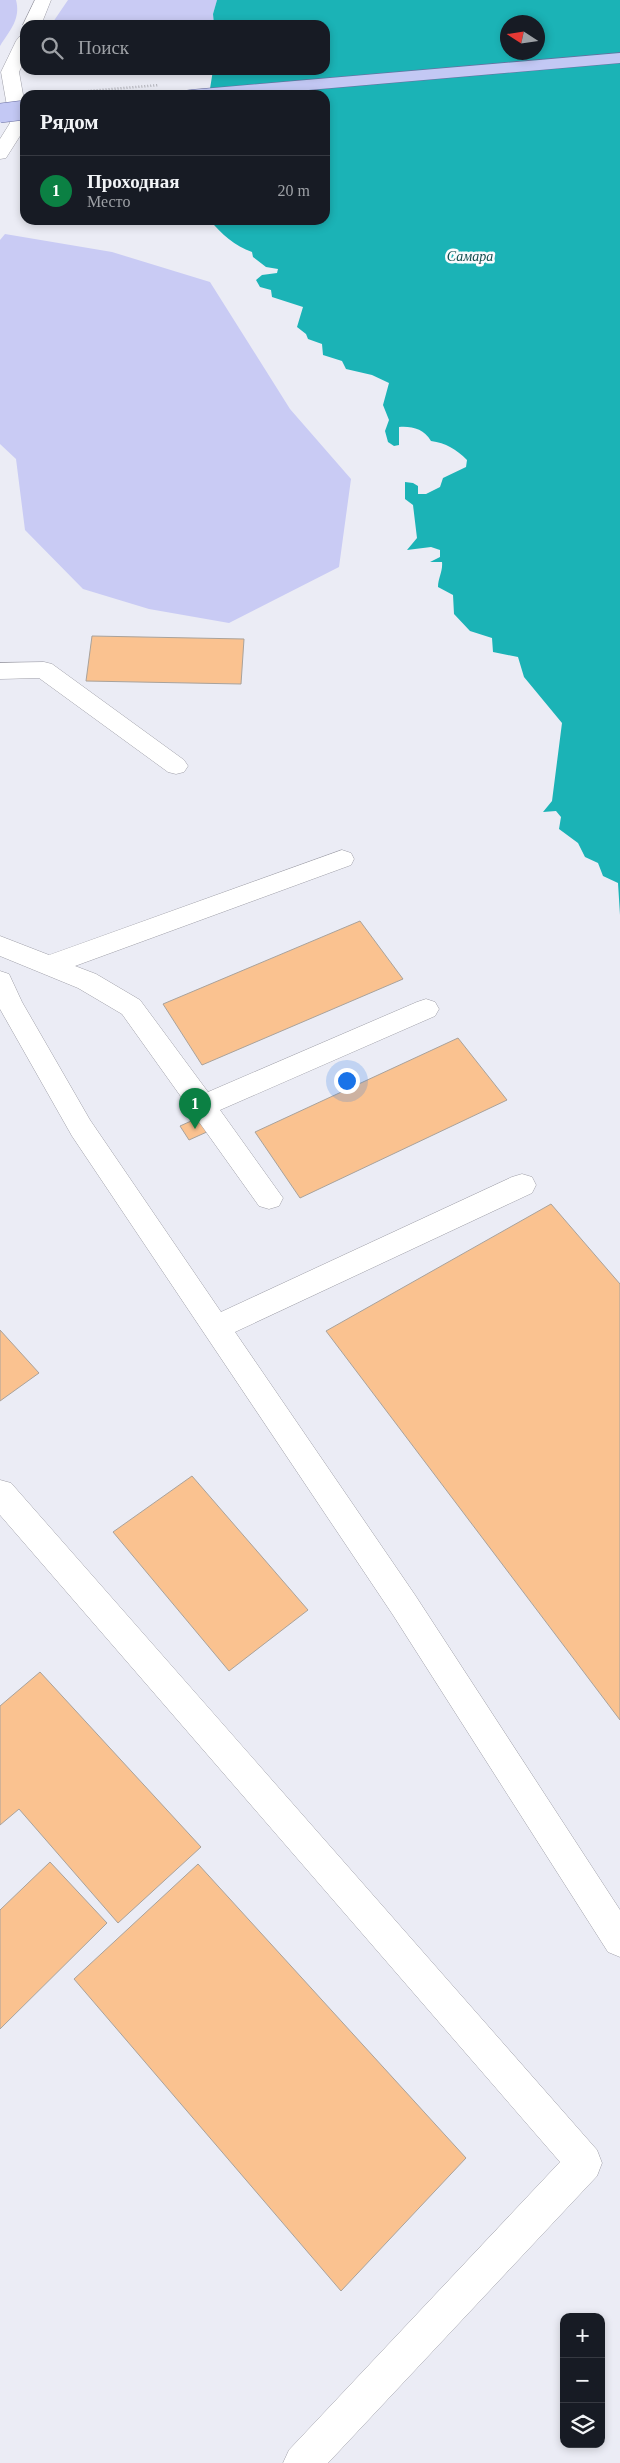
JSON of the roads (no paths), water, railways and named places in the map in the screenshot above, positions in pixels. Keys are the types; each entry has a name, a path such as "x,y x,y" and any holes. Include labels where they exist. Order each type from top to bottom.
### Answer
{"main road":[{"path":"248,90 620,58"},
{"path":"0,113 20,111"}],"lane":[{"path":"34,20 43,0"},
{"path":"0,154 19,123 10,72 20,51"},
{"path":"0,671 44,670 176,766"},
{"path":"49,965 342,859"},
{"path":"0,946 87,981 131,1007 269,1198"},
{"path":"0,981 10,1004 81,1128 404,1605 620,1940"},
{"path":"202,1106 426,1009"},
{"path":"215,1328 522,1184"},
{"path":"0,1493 584,2163 302,2463"}],"water":[{"name":"Самара","path":"217,0 620,0 620,915 618,883 603,876 598,863 585,857 578,843 559,829 561,817 556,811 543,812 552,801 562,723 524,677 518,657 493,652 492,638 470,631 454,614 453,595 438,587 442,562 430,562 440,557 440,550 431,547 407,550 417,538 413,505 405,499 405,482 418,486 418,494 426,494 440,487 443,478 466,467 467,460 451,447 431,441 421,431 413,428 399,427 399,445 394,446 388,442 385,431 389,420 383,405 389,383 372,375 346,369 342,361 323,355 322,344 308,339 306,334 297,327 303,307 272,297 271,290 260,287 256,280 262,275 277,273 278,269 266,267 253,257 252,252 229,239 214,225 330,225 330,90 210,90 212,75 330,75 330,20 214,20 213,14"}],"place":[{"name":"Проходная","path":"195,1129"}]}
